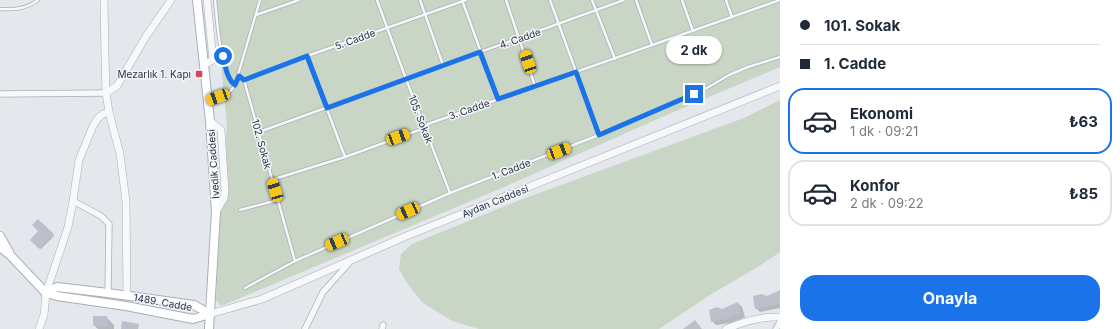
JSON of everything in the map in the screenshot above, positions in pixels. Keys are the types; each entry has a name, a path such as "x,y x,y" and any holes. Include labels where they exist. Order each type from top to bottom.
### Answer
{"main road":[{"name":"İvedik Caddesi","path":"197,1 210,121 216,212 209,329"},
{"path":"0,236 10,255"},
{"path":"0,247 10,255 46,293"},
{"name":"1489. Cadde","path":"46,293 57,287 127,295 194,306 210,314"},
{"name":"1489. Cadde","path":"46,293 193,319 210,314"},
{"path":"126,306 127,295"}],"street":[{"path":"104,0 106,93 109,112 120,154 126,202 127,295"},
{"path":"0,94 106,93 117,86 145,38 171,0"},
{"path":"197,1 207,1 213,60 204,65"},
{"name":"Aydan Caddesi","path":"210,314 262,299 353,258 780,86"},
{"path":"39,329 44,315 46,293 68,227 74,201 79,160 93,126 98,118 109,112"},
{"path":"74,201 101,216 109,224 108,293"},
{"path":"306,329 322,292 353,258"},
{"path":"726,329 738,324 770,316 780,317"},
{"path":"776,329 780,322"}],"lane":[{"path":"0,9 14,10 32,4 38,0"},
{"path":"215,0 219,42 228,76 235,85"},
{"path":"208,101 229,93 235,85 239,76 260,0"},
{"path":"256,15 299,0"},
{"name":"105. Sokak","path":"377,0 450,193"},
{"path":"420,0 443,65"},
{"path":"464,0 480,52 498,99"},
{"name":"5. Cadde","path":"244,80 464,0"},
{"path":"506,0 535,86"},
{"path":"550,0 599,135"},
{"path":"592,0 614,59"},
{"name":"4. Cadde","path":"259,132 624,0"},
{"path":"636,0 652,45"},
{"path":"682,0 693,31"},
{"path":"726,0 732,17"},
{"path":"769,0 770,4"},
{"name":"3. Cadde","path":"272,180 425,128 428,124 780,0"},
{"path":"307,56 345,156"},
{"name":"1. Cadde","path":"245,288 295,261 450,193 599,135 707,88 729,75 748,67 780,57"},
{"path":"239,76 244,80"},
{"name":"102. Sokak","path":"244,80 295,261"},
{"path":"240,210 278,200"}],"green space":[{"path":"213,0 780,0 780,67 669,114 502,188 221,306 216,300 222,182 227,126 219,42"},
{"path":"780,100 780,252 710,295 659,329 479,329 452,321 423,303 409,286 399,269 401,254 412,244 520,200 744,118"}],"building":[{"path":"38,219 54,234 39,249 30,240 38,231 32,225"},
{"path":"780,290 780,303 755,309 753,296 762,294 767,296"},
{"path":"738,302 741,313 727,319 711,322 709,310 717,307 722,309"},
{"path":"93,316 107,316 107,327 93,325"},
{"path":"695,320 702,329 683,329"},
{"path":"122,321 139,324 138,329 121,329"}],"place":[{"name":"Mezarlık 1. Kapı","path":"199,74"}],"route":[{"path":"223,56 228,76 235,85 239,76 244,80 307,56 327,108 480,52 498,99 576,72 599,135 694,94"}]}
